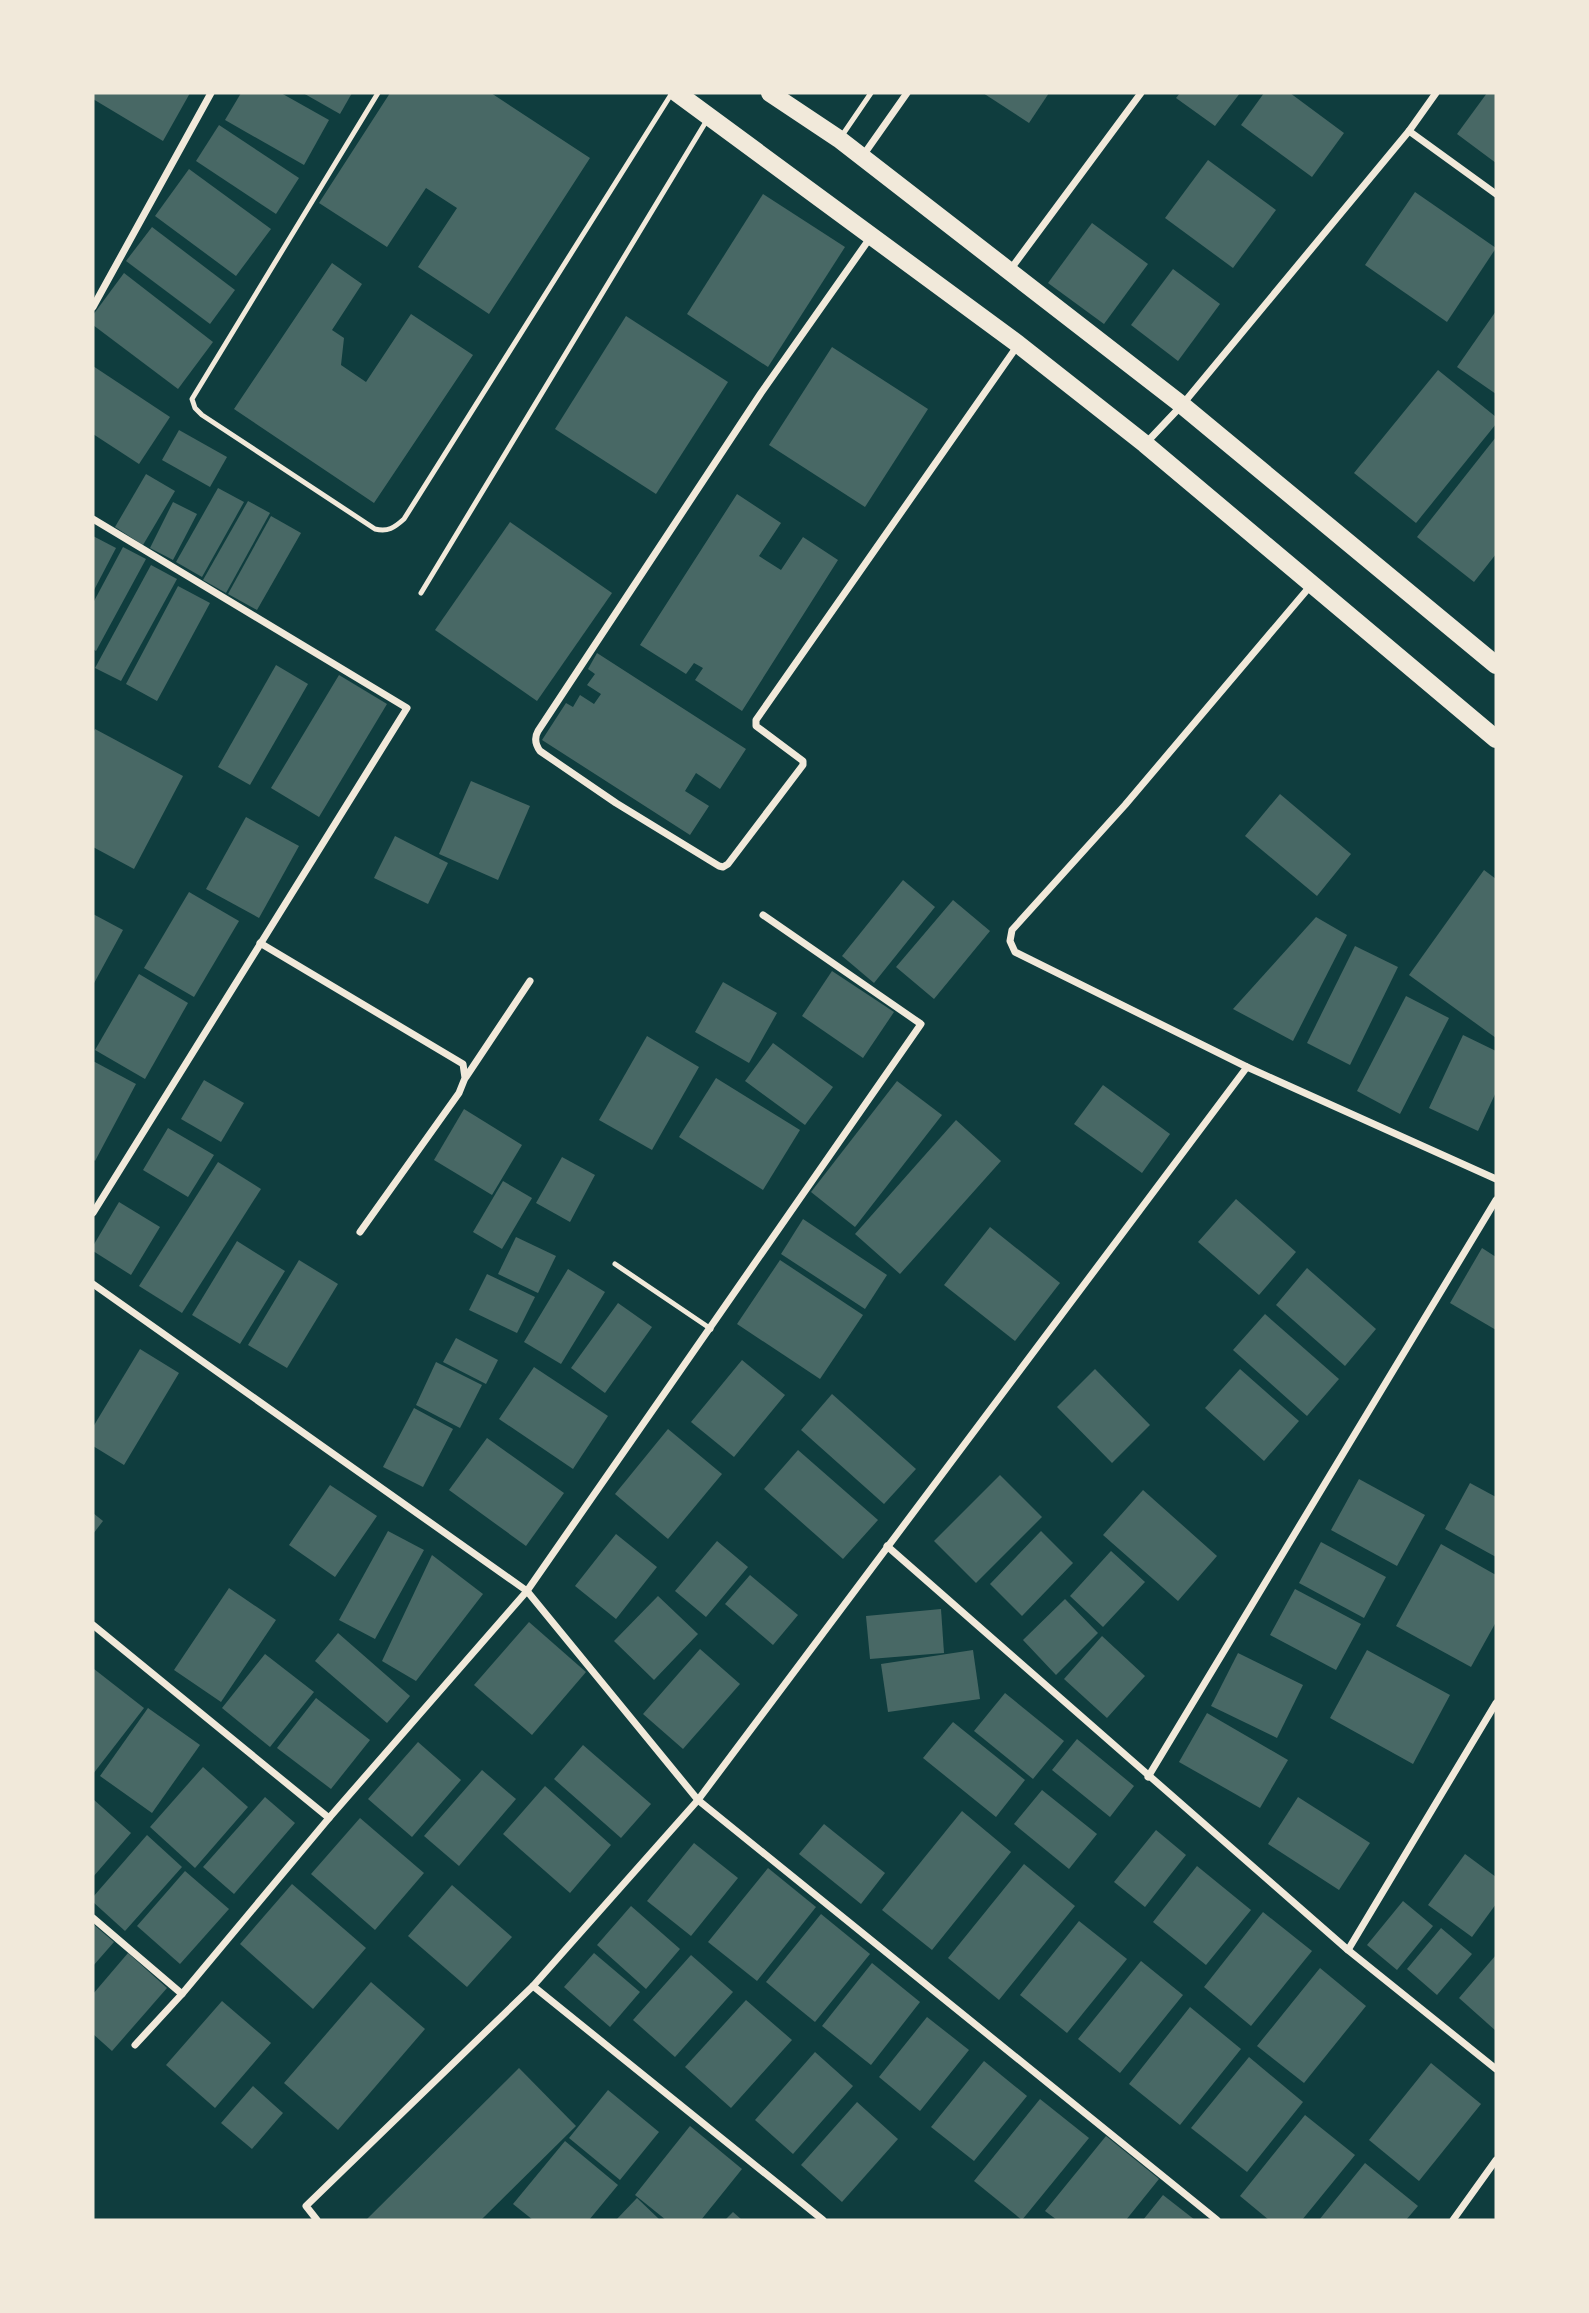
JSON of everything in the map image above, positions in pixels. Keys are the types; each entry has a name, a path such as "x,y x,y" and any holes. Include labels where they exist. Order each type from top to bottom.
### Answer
{"main road":[{"path":"674,93 1018,344 1145,444 1496,739"},
{"path":"770,93 839,139 1182,405 1496,665"}],"street":[{"path":"93,307 211,93"},
{"path":"862,157 907,93"},
{"path":"1010,270 1141,93"},
{"path":"1145,444 1182,405 1409,131 1436,93"},
{"path":"1409,131 1496,194"},
{"path":"872,235 761,393 538,731 535,736 540,751 616,803 719,866 728,864 803,765 803,761 756,726 757,720 1018,344"},
{"path":"93,519 407,708 93,1213"},
{"path":"1313,583 1125,805 1012,930 1010,941 1015,952 1247,1067 1496,1179"},
{"path":"135,2045 182,1994 328,1818 527,1591 922,1024 763,915"},
{"path":"260,943 463,1064 465,1078"},
{"path":"360,1232 459,1093 465,1078 530,981"},
{"path":"317,2220 306,2206 533,1986 698,1800 1247,1067"},
{"path":"1148,1777 1496,1200"},
{"path":"93,1283 527,1591 698,1800 1217,2220"},
{"path":"887,1546 1348,1950 1496,2069"},
{"path":"93,1625 328,1818"},
{"path":"1348,1950 1496,1703"},
{"path":"93,1918 182,1994"},
{"path":"533,1986 823,2220"},
{"path":"1453,2220 1496,2160"}],"lane":[{"path":"378,93 192,399 195,408 202,415 375,529 385,531 395,528 404,519 674,93"},
{"path":"839,139 871,93"},
{"path":"421,593 709,118"},
{"path":"615,1264 712,1329"}],"building":[{"path":"93,93 190,93 163,141 93,99"},
{"path":"241,93 281,93 329,120 304,165 225,120"},
{"path":"303,93 352,93 340,114"},
{"path":"390,93 491,93 590,158 489,314 418,267 457,208 426,188 387,247 319,203"},
{"path":"983,93 1049,93 1029,123"},
{"path":"1180,93 1240,93 1215,126 1176,98"},
{"path":"1264,93 1290,93 1344,133 1312,177 1241,125"},
{"path":"1487,93 1496,93 1496,163 1457,134"},
{"path":"219,125 299,178 276,214 196,161"},
{"path":"1208,160 1276,210 1233,268 1165,218"},
{"path":"189,169 271,229 236,276 155,216"},
{"path":"1415,192 1496,248 1447,322 1365,265"},
{"path":"763,194 845,247 768,367 687,314"},
{"path":"1092,223 1148,264 1104,324 1048,283"},
{"path":"152,227 235,290 210,324 126,261"},
{"path":"332,263 362,284 332,330 344,338 341,365 366,382 411,314 473,355 374,503 234,409"},
{"path":"1173,269 1220,304 1178,361 1131,325"},
{"path":"124,273 213,342 178,389 93,325 93,315"},
{"path":"1496,311 1496,394 1457,367"},
{"path":"626,316 728,382 656,494 555,429"},
{"path":"832,347 928,409 865,507 769,445"},
{"path":"93,366 170,417 139,464 93,434"},
{"path":"1438,370 1496,417 1496,424 1416,523 1354,473"},
{"path":"179,430 227,457 210,487 162,460"},
{"path":"1496,437 1496,554 1474,582 1417,537"},
{"path":"146,474 175,491 143,545 115,527"},
{"path":"218,488 244,502 202,577 176,562"},
{"path":"737,494 781,523 759,556 781,570 803,537 838,560 742,711 695,680 703,668 694,663 686,674 640,645"},
{"path":"248,501 270,513 226,593 203,580"},
{"path":"173,502 197,514 173,560 150,548"},
{"path":"271,516 301,533 257,610 228,594"},
{"path":"510,522 612,593 537,701 435,630"},
{"path":"93,536 116,548 93,592"},
{"path":"123,547 146,559 96,651 93,649 93,603"},
{"path":"151,565 177,579 121,681 95,668"},
{"path":"178,586 210,603 157,701 126,684"},
{"path":"597,653 746,749 720,789 696,773 685,791 709,806 690,835 542,740 566,703 573,707 580,695 594,704 601,694 587,685 595,674 588,669"},
{"path":"276,665 308,684 250,785 218,767"},
{"path":"339,675 387,704 319,817 271,788"},
{"path":"95,729 183,776 134,869 93,847"},
{"path":"471,781 530,806 498,880 439,854"},
{"path":"1280,794 1351,854 1317,896 1245,836"},
{"path":"246,817 299,846 259,918 206,889"},
{"path":"395,836 448,863 428,904 374,878"},
{"path":"1484,870 1496,879 1496,1038 1409,975"},
{"path":"903,880 935,907 874,983 842,956"},
{"path":"189,892 239,921 194,997 144,968"},
{"path":"953,900 990,931 934,999 896,967"},
{"path":"93,914 123,930 93,985"},
{"path":"1316,917 1347,935 1293,1041 1233,1009"},
{"path":"1355,946 1398,967 1350,1065 1307,1043"},
{"path":"832,971 894,1012 863,1058 802,1016"},
{"path":"139,974 188,1003 145,1079 95,1050"},
{"path":"723,982 777,1013 749,1063 695,1032"},
{"path":"1406,996 1449,1018 1400,1114 1357,1091"},
{"path":"1463,1035 1496,1051 1496,1092 1478,1131 1429,1108"},
{"path":"647,1036 699,1067 652,1150 599,1120"},
{"path":"773,1043 833,1087 805,1125 745,1081"},
{"path":"93,1061 136,1084 95,1161 93,1159"},
{"path":"716,1078 800,1130 763,1190 679,1137"},
{"path":"204,1080 244,1103 221,1142 181,1119"},
{"path":"897,1081 942,1115 855,1227 811,1192"},
{"path":"1103,1085 1170,1134 1142,1173 1074,1124"},
{"path":"464,1109 522,1145 492,1195 434,1160"},
{"path":"956,1120 1001,1161 900,1274 855,1234"},
{"path":"168,1128 214,1155 188,1197 143,1170"},
{"path":"562,1157 595,1175 570,1222 536,1203"},
{"path":"218,1162 261,1189 182,1313 139,1286"},
{"path":"503,1181 532,1198 502,1249 473,1232"},
{"path":"1236,1199 1296,1252 1259,1295 1198,1242"},
{"path":"119,1202 160,1227 131,1275 93,1251 93,1246"},
{"path":"803,1219 887,1275 865,1309 781,1254"},
{"path":"990,1227 1060,1283 1015,1341 944,1285"},
{"path":"516,1237 556,1256 538,1293 498,1274"},
{"path":"237,1241 285,1271 240,1344 192,1315"},
{"path":"1482,1248 1496,1257 1496,1330 1450,1303"},
{"path":"299,1260 338,1284 287,1368 248,1345"},
{"path":"780,1260 863,1315 820,1379 737,1324"},
{"path":"1307,1268 1376,1329 1345,1366 1276,1305"},
{"path":"568,1269 605,1292 561,1364 524,1342"},
{"path":"487,1274 535,1297 517,1333 469,1310"},
{"path":"618,1303 652,1327 605,1393 571,1368"},
{"path":"1265,1314 1339,1379 1307,1416 1233,1350"},
{"path":"456,1338 498,1360 486,1384 443,1362"},
{"path":"140,1349 179,1373 124,1465 93,1446 93,1427"},
{"path":"742,1360 785,1395 734,1457 691,1422"},
{"path":"436,1362 482,1385 460,1428 416,1405"},
{"path":"534,1367 608,1416 573,1469 499,1419"},
{"path":"1095,1369 1150,1425 1112,1463 1057,1407"},
{"path":"1240,1369 1299,1421 1264,1461 1205,1408"},
{"path":"832,1394 916,1469 884,1504 801,1430"},
{"path":"414,1408 453,1429 423,1487 383,1467"},
{"path":"668,1429 722,1474 668,1539 615,1494"},
{"path":"487,1438 564,1493 526,1546 449,1490"},
{"path":"798,1450 878,1520 843,1559 764,1489"},
{"path":"1000,1475 1042,1517 976,1583 934,1541"},
{"path":"1359,1479 1425,1515 1397,1566 1331,1530"},
{"path":"1470,1483 1496,1497 1496,1557 1445,1529"},
{"path":"330,1485 377,1516 335,1577 289,1545"},
{"path":"1143,1490 1217,1556 1178,1601 1103,1535"},
{"path":"93,1513 103,1521 93,1534"},
{"path":"388,1531 424,1550 375,1639 339,1620"},
{"path":"1041,1531 1073,1563 1022,1616 990,1584"},
{"path":"616,1534 657,1567 616,1619 575,1586"},
{"path":"717,1541 748,1567 706,1617 675,1591"},
{"path":"1321,1542 1386,1577 1364,1618 1299,1583"},
{"path":"1441,1544 1496,1575 1496,1622 1471,1667 1396,1626"},
{"path":"1111,1551 1145,1582 1103,1627 1070,1596"},
{"path":"432,1555 483,1594 416,1681 382,1661"},
{"path":"750,1575 798,1615 773,1645 725,1604"},
{"path":"229,1588 276,1620 221,1702 174,1670"},
{"path":"1295,1589 1361,1624 1336,1670 1270,1635"},
{"path":"658,1596 698,1634 654,1680 614,1641"},
{"path":"1065,1599 1098,1633 1056,1675 1023,1640"},
{"path":"941,1609 944,1653 870,1659 866,1616"},
{"path":"529,1622 586,1672 532,1735 474,1685"},
{"path":"338,1633 410,1696 387,1723 315,1661"},
{"path":"1102,1636 1145,1676 1107,1718 1064,1679"},
{"path":"700,1649 740,1684 683,1749 643,1714"},
{"path":"973,1650 980,1699 888,1712 881,1664"},
{"path":"1367,1650 1450,1695 1413,1764 1330,1718"},
{"path":"1238,1653 1303,1685 1277,1738 1211,1706"},
{"path":"265,1654 314,1692 270,1747 222,1708"},
{"path":"94,1669 144,1708 93,1774 93,1671"},
{"path":"1005,1693 1064,1741 1033,1779 974,1731"},
{"path":"316,1698 370,1740 331,1789 277,1748"},
{"path":"148,1708 200,1745 152,1813 100,1776"},
{"path":"1207,1713 1288,1760 1260,1808 1179,1762"},
{"path":"953,1722 1025,1780 996,1817 923,1758"},
{"path":"1077,1739 1134,1786 1110,1817 1052,1770"},
{"path":"418,1742 461,1780 412,1837 368,1799"},
{"path":"583,1745 651,1804 621,1838 554,1779"},
{"path":"203,1767 248,1807 195,1868 150,1827"},
{"path":"482,1770 516,1799 459,1866 424,1836"},
{"path":"545,1786 611,1845 570,1893 503,1834"},
{"path":"1042,1790 1097,1834 1069,1869 1014,1824"},
{"path":"265,1797 295,1823 234,1894 203,1867"},
{"path":"1298,1797 1370,1843 1339,1890 1268,1844"},
{"path":"93,1799 131,1833 93,1877"},
{"path":"962,1811 1011,1852 932,1950 882,1910"},
{"path":"360,1818 424,1873 375,1930 311,1874"},
{"path":"824,1824 885,1873 861,1904 799,1854"},
{"path":"1156,1830 1186,1855 1145,1907 1114,1882"},
{"path":"147,1835 182,1867 125,1931 93,1902 93,1897"},
{"path":"694,1843 738,1878 691,1936 647,1901"},
{"path":"1465,1854 1496,1877 1496,1904 1472,1937 1428,1905"},
{"path":"1024,1864 1075,1906 999,2000 948,1958"},
{"path":"1197,1866 1251,1910 1206,1965 1153,1922"},
{"path":"768,1868 816,1907 757,1981 708,1942"},
{"path":"185,1871 229,1909 180,1964 137,1926"},
{"path":"292,1884 366,1948 313,2009 240,1944"},
{"path":"452,1885 512,1937 467,1987 408,1936"},
{"path":"1403,1901 1433,1926 1397,1970 1367,1945"},
{"path":"631,1906 680,1949 646,1989 597,1945"},
{"path":"1263,1912 1312,1951 1251,2026 1204,1987"},
{"path":"821,1914 870,1954 815,2022 766,1982"},
{"path":"1079,1921 1127,1959 1067,2033 1020,1995"},
{"path":"93,1924 114,1942 93,1966"},
{"path":"1441,1928 1472,1954 1437,1995 1407,1969"},
{"path":"128,1953 167,1988 112,2051 93,2034 93,1994"},
{"path":"594,1953 640,1992 610,2027 564,1987"},
{"path":"691,1955 733,1992 675,2057 633,2020"},
{"path":"1496,1955 1496,2031 1459,1998"},
{"path":"1141,1961 1183,1995 1120,2073 1078,2039"},
{"path":"872,1963 920,2002 871,2065 822,2026"},
{"path":"1320,1968 1366,2006 1304,2083 1257,2046"},
{"path":"371,1982 425,2029 338,2130 284,2083"},
{"path":"746,2000 792,2040 731,2108 685,2067"},
{"path":"222,2001 271,2043 215,2108 166,2065"},
{"path":"1190,2007 1241,2049 1180,2125 1129,2084"},
{"path":"927,2017 969,2050 920,2111 879,2077"},
{"path":"815,2052 853,2086 793,2154 755,2120"},
{"path":"1249,2057 1303,2102 1247,2172 1191,2128"},
{"path":"984,2061 1027,2096 974,2161 931,2127"},
{"path":"1431,2063 1481,2104 1419,2181 1369,2140"},
{"path":"519,2068 576,2126 481,2220 366,2220"},
{"path":"253,2086 283,2113 252,2149 221,2123"},
{"path":"608,2090 659,2132 620,2180 569,2138"},
{"path":"1040,2099 1089,2138 1022,2220 974,2181"},
{"path":"857,2102 898,2139 842,2202 801,2165"},
{"path":"1305,2115 1355,2155 1302,2220 1269,2220 1240,2196"},
{"path":"690,2126 742,2169 701,2220 666,2220 635,2195"},
{"path":"1106,2136 1159,2179 1126,2220 1057,2220 1045,2211"},
{"path":"565,2141 618,2185 589,2220 533,2220 513,2204"},
{"path":"1365,2163 1418,2206 1406,2220 1319,2220"},
{"path":"1163,2195 1195,2220 1143,2220"},
{"path":"637,2198 660,2220 616,2220"},
{"path":"733,2212 742,2220 725,2220"}]}
